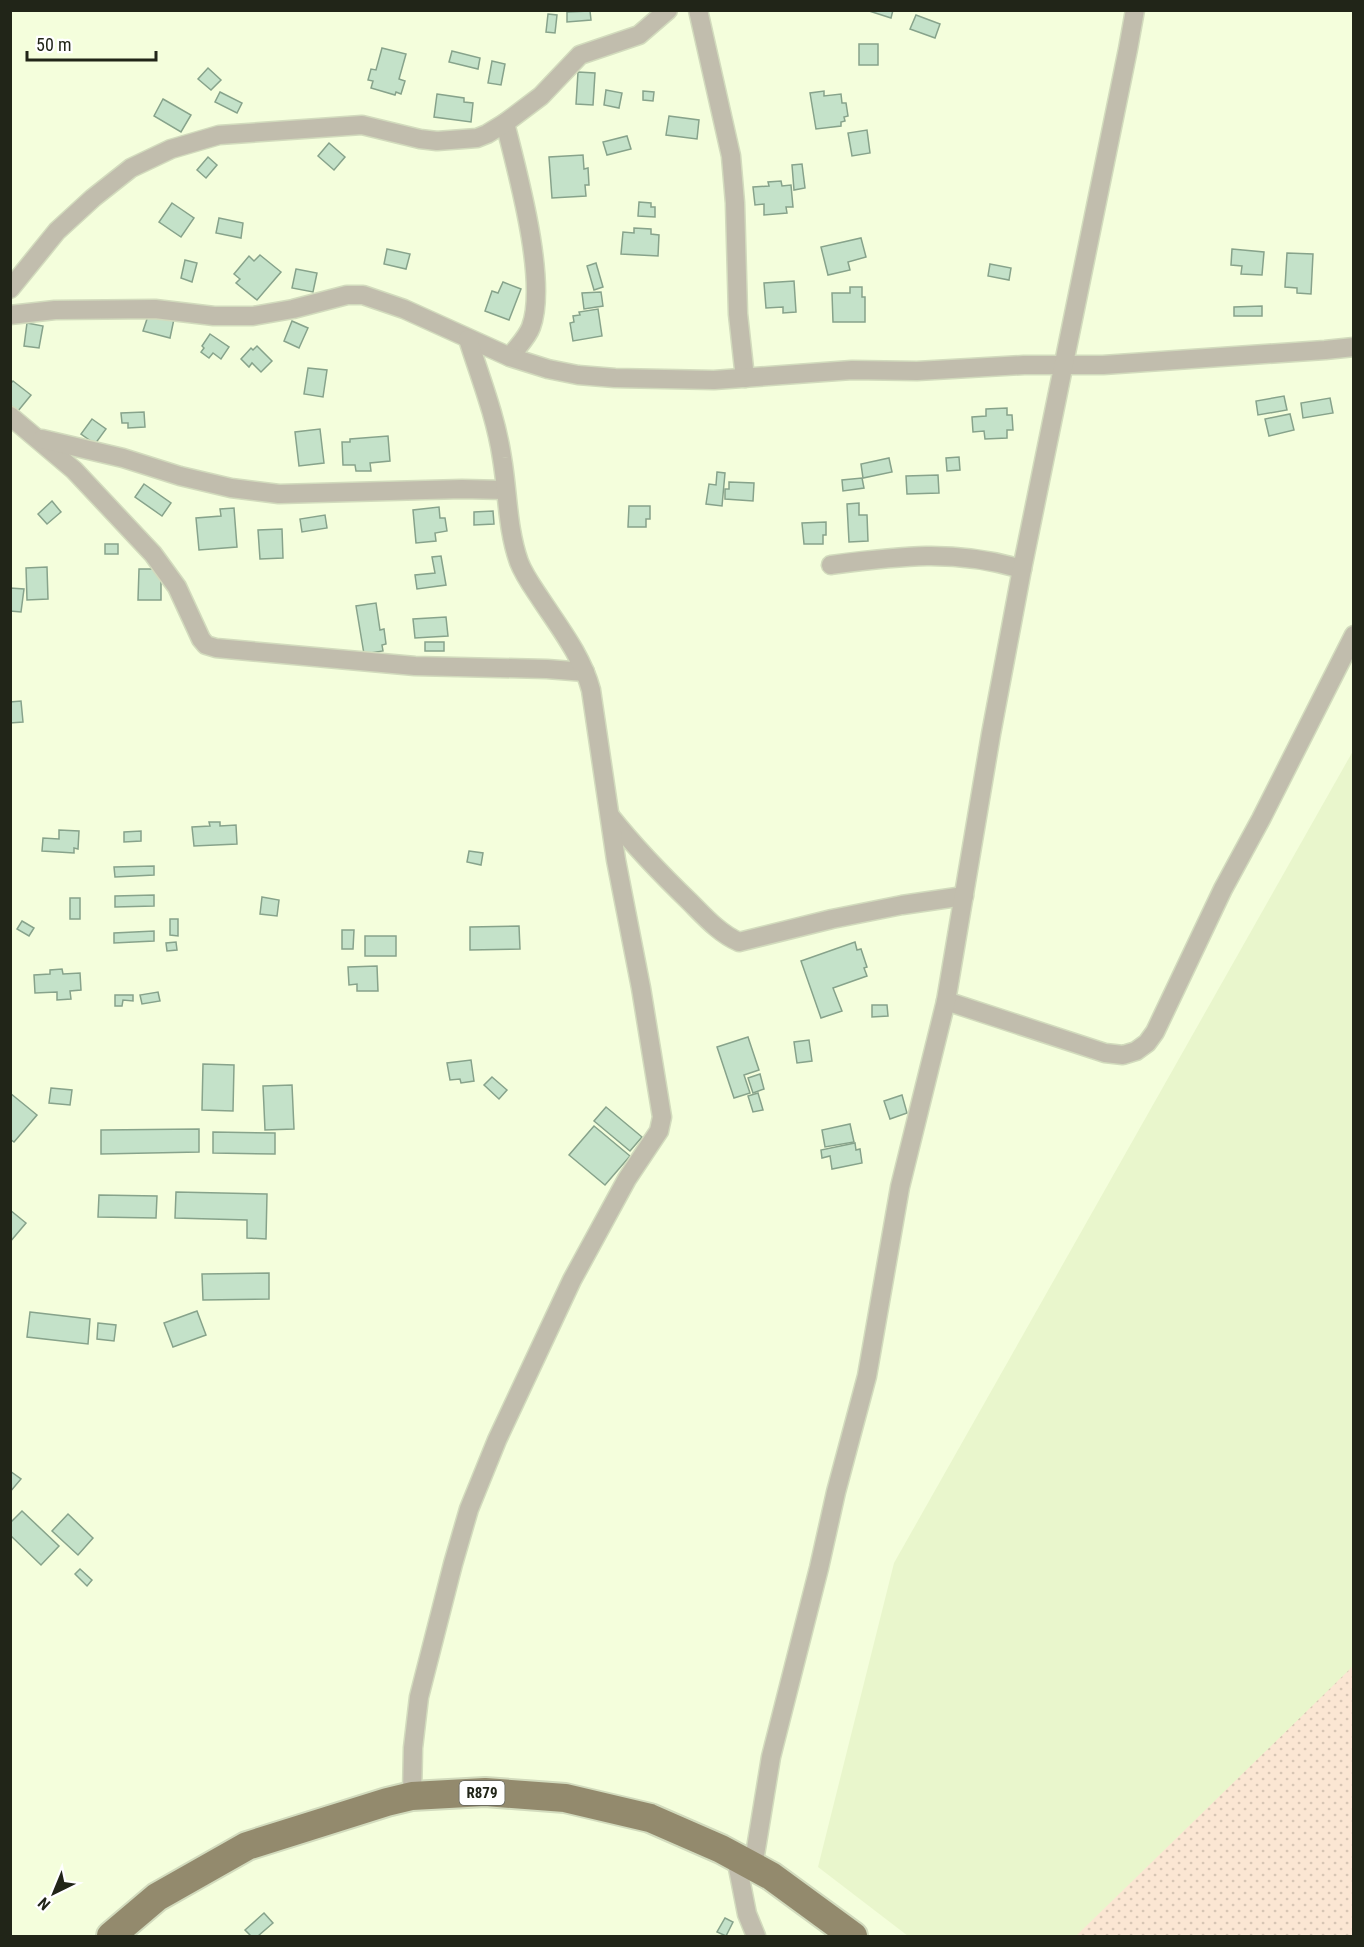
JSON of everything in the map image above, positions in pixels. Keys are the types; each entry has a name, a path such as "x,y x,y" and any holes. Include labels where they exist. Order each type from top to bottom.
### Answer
{"main road":[{"name":"R879","path":"111,1936 157,1897 247,1846 412,1796 485,1792 565,1798 650,1818 721,1849 771,1876 853,1936"}],"street":[{"path":"10,290 57,231 93,198 131,168 171,149 219,135 362,125 420,139 460,141 487,134 541,96 580,55 639,35 668,10"},
{"path":"698,10 730,156 735,202 738,314 745,378"},
{"path":"756,1936 747,1914 745,1863 836,1492 867,1376 900,1187 946,1001 1022,569 1134,10"},
{"path":"505,123 521,187 534,265 535,294 534,317 530,329 510,357"},
{"path":"10,315 55,310 144,309 214,316 253,316 293,309 347,295 363,295 404,309 510,357 548,369 605,378 704,380 852,370 917,371 1024,365 1103,365 1353,346"},
{"path":"412,1796 413,1748 419,1697 453,1564 470,1509 497,1440 572,1280 627,1179 659,1131 662,1117 641,988 616,860 591,690 585,672 568,641 520,566 508,518 502,457 496,429 479,367 468,339"},
{"path":"10,416 74,470 153,554 177,587 206,645 216,648 415,666 585,672"},
{"path":"38,438 123,458 180,476 231,488 279,494 505,490"},
{"path":"831,565 902,555 940,555 978,558 1022,569"},
{"path":"946,1001 1105,1053 1123,1055 1136,1051 1147,1043 1163,1017 1223,889 1261,819 1353,635"},
{"path":"611,816 632,842 686,899 727,936 740,942 832,919 964,896"}],"shaded area":[{"path":"1353,751 1353,1936 908,1936 818,1867 894,1563"},
{"path":"1353,1666 1353,1936 1076,1936"}],"building":[{"path":"866,10 893,10 891,18"},
{"path":"590,11 591,20 567,22 567,12"},
{"path":"548,14 557,15 555,33 546,32"},
{"path":"916,15 940,24 935,38 910,29"},
{"path":"859,44 878,44 878,65 859,65"},
{"path":"382,48 406,54 399,79 405,81 401,94 396,92 395,95 371,88 373,81 368,80 371,69 376,70"},
{"path":"452,51 480,58 478,69 449,62"},
{"path":"492,61 505,64 501,85 488,83"},
{"path":"208,68 221,80 211,90 198,79"},
{"path":"578,72 595,73 593,105 576,104"},
{"path":"606,90 622,93 619,108 604,105"},
{"path":"643,91 654,92 653,101 643,100"},
{"path":"824,91 824,96 841,94 842,103 846,103 848,116 844,117 845,121 841,122 841,126 816,129 810,93"},
{"path":"220,92 242,103 237,113 215,102"},
{"path":"437,94 464,98 464,102 473,103 471,122 434,117"},
{"path":"163,99 191,115 181,132 154,116"},
{"path":"669,116 699,120 697,139 666,135"},
{"path":"867,130 870,153 852,156 848,133"},
{"path":"627,136 631,149 607,155 603,142"},
{"path":"329,143 345,157 334,170 318,156"},
{"path":"583,155 584,169 588,168 589,185 585,185 586,196 552,198 549,157"},
{"path":"208,157 217,165 206,178 197,170"},
{"path":"802,164 805,188 794,190 792,165"},
{"path":"781,181 782,186 791,185 793,207 786,207 787,213 764,215 764,204 755,205 753,187 769,186 768,182"},
{"path":"639,202 651,203 651,207 655,207 655,217 638,216"},
{"path":"172,203 194,218 181,237 159,222"},
{"path":"219,218 243,223 241,238 216,233"},
{"path":"634,228 651,229 651,234 659,235 658,256 621,254 623,232 634,233"},
{"path":"861,238 866,257 848,262 850,270 828,275 821,247"},
{"path":"387,249 410,254 406,269 384,264"},
{"path":"1232,249 1264,252 1262,275 1241,274 1242,266 1231,265"},
{"path":"1287,253 1313,254 1311,294 1297,293 1297,288 1285,287"},
{"path":"260,255 281,272 257,300 236,283 240,279 234,274 249,256 254,261"},
{"path":"185,260 197,263 192,282 181,278"},
{"path":"596,263 603,287 594,290 587,266"},
{"path":"990,264 1011,268 1009,280 988,276"},
{"path":"296,269 317,273 313,292 292,288"},
{"path":"794,281 796,312 783,313 783,307 766,308 764,283"},
{"path":"503,282 521,289 509,320 485,311 492,291 498,293"},
{"path":"850,287 862,287 862,297 865,297 865,322 833,322 832,293 850,293"},
{"path":"601,292 603,306 584,309 582,293"},
{"path":"1262,306 1262,316 1234,316 1234,307"},
{"path":"598,309 602,336 573,341 570,323 574,322 573,316 580,315 579,312"},
{"path":"149,313 174,319 170,338 143,331"},
{"path":"292,321 308,328 299,348 284,341"},
{"path":"27,323 43,326 39,348 24,346"},
{"path":"210,334 229,347 221,359 213,353 209,358 201,352"},
{"path":"257,346 272,361 261,372 252,363 249,367 241,359 251,348 253,350"},
{"path":"308,368 327,370 323,397 304,394"},
{"path":"13,381 31,395 18,411 10,405 10,384"},
{"path":"1284,396 1287,410 1258,415 1256,401"},
{"path":"1330,398 1333,413 1303,418 1301,403"},
{"path":"1007,408 1007,415 1012,415 1013,430 1007,430 1007,438 985,439 984,431 973,432 972,417 986,416 986,409"},
{"path":"144,412 145,427 128,428 128,423 122,423 121,413"},
{"path":"1290,414 1294,430 1269,436 1265,419"},
{"path":"92,419 106,429 95,444 81,434"},
{"path":"320,429 324,463 299,466 295,432"},
{"path":"388,436 390,461 370,463 371,471 356,471 355,465 343,465 342,442 350,442 350,439"},
{"path":"959,457 960,470 947,471 946,458"},
{"path":"889,458 892,472 863,478 861,464"},
{"path":"717,472 725,473 722,506 706,504 709,484 716,485"},
{"path":"938,475 939,493 907,494 906,476"},
{"path":"862,478 864,488 843,491 842,480"},
{"path":"729,482 754,483 753,501 725,499 725,489 729,489"},
{"path":"144,484 171,503 162,516 135,497"},
{"path":"52,501 61,512 47,524 38,514"},
{"path":"859,503 859,515 867,515 868,541 849,542 847,504"},
{"path":"629,506 650,506 650,519 646,519 646,527 628,527"},
{"path":"439,507 440,518 445,518 447,531 435,533 436,541 416,543 413,510"},
{"path":"234,508 237,547 199,550 196,518 221,516 220,509"},
{"path":"493,511 494,524 474,525 474,512"},
{"path":"325,515 327,528 302,532 300,519"},
{"path":"826,522 823,544 804,544 802,523"},
{"path":"282,529 283,558 260,559 258,530"},
{"path":"105,544 118,544 118,554 105,554"},
{"path":"441,556 446,585 417,589 415,575 435,573 432,557"},
{"path":"47,567 48,599 27,600 26,568"},
{"path":"139,569 161,569 161,600 138,600"},
{"path":"10,588 24,589 21,612 10,611"},
{"path":"376,603 380,630 384,629 386,644 382,645 383,651 364,654 356,606"},
{"path":"446,617 448,636 415,638 413,619"},
{"path":"425,642 444,642 444,651 425,651"},
{"path":"21,701 23,722 10,723 10,702"},
{"path":"209,822 220,822 220,826 236,825 237,844 194,846 192,827 210,826"},
{"path":"59,830 79,831 78,849 74,848 74,853 42,851 43,838 59,839"},
{"path":"141,831 141,841 124,842 124,832"},
{"path":"469,851 483,853 481,865 467,862"},
{"path":"154,866 154,875 115,877 114,867"},
{"path":"154,895 154,906 115,907 115,896"},
{"path":"262,897 279,900 277,916 260,914"},
{"path":"70,898 80,898 80,919 70,919"},
{"path":"170,919 178,919 178,936 170,935"},
{"path":"22,921 34,928 29,936 17,929"},
{"path":"519,926 520,949 470,950 470,927"},
{"path":"342,930 354,930 353,949 342,949"},
{"path":"154,931 154,941 114,943 114,933"},
{"path":"365,936 396,936 396,956 365,956"},
{"path":"176,942 177,950 167,951 166,943"},
{"path":"855,942 857,950 861,949 867,967 864,968 867,976 833,988 842,1011 821,1018 801,961"},
{"path":"377,966 378,991 357,991 357,984 349,985 348,967"},
{"path":"62,969 63,974 80,973 81,990 70,991 71,999 57,1000 57,992 35,993 34,975 50,974 50,970"},
{"path":"158,992 160,1001 142,1004 140,995"},
{"path":"115,995 133,995 133,1001 123,1000 122,1006 115,1006"},
{"path":"872,1005 887,1005 888,1016 872,1017"},
{"path":"748,1037 759,1070 744,1075 750,1093 734,1098 717,1047"},
{"path":"809,1040 812,1061 797,1063 794,1042"},
{"path":"471,1060 474,1081 461,1083 460,1079 450,1080 447,1063"},
{"path":"203,1064 234,1065 233,1111 202,1110"},
{"path":"760,1074 764,1089 753,1093 748,1078"},
{"path":"492,1077 507,1090 499,1099 484,1085"},
{"path":"292,1085 294,1129 265,1130 263,1086"},
{"path":"51,1088 72,1090 70,1105 49,1103"},
{"path":"10,1093 37,1115 14,1142 10,1139"},
{"path":"758,1093 763,1110 753,1112 748,1096"},
{"path":"902,1095 907,1113 890,1119 884,1101"},
{"path":"606,1107 642,1137 630,1151 594,1121"},
{"path":"850,1124 854,1142 825,1147 822,1130"},
{"path":"594,1126 630,1156 605,1185 569,1155"},
{"path":"199,1129 199,1152 101,1154 101,1130"},
{"path":"213,1132 275,1133 275,1154 213,1153"},
{"path":"855,1143 856,1150 860,1149 862,1163 832,1169 830,1156 822,1158 821,1150"},
{"path":"176,1192 267,1194 266,1239 247,1238 247,1220 175,1218"},
{"path":"99,1195 157,1196 156,1218 98,1217"},
{"path":"10,1210 26,1223 10,1242"},
{"path":"269,1273 269,1299 203,1300 202,1274"},
{"path":"197,1311 206,1335 173,1347 164,1323"},
{"path":"30,1312 90,1319 88,1344 27,1337"},
{"path":"98,1323 116,1325 114,1341 97,1339"},
{"path":"10,1471 21,1479 10,1492"},
{"path":"22,1511 59,1546 41,1565 10,1535 10,1523"},
{"path":"68,1514 93,1538 78,1555 52,1531"},
{"path":"80,1569 92,1580 87,1586 75,1574"},
{"path":"264,1913 273,1923 258,1936 251,1936 245,1930"},
{"path":"725,1918 733,1922 726,1936 717,1932"}]}
